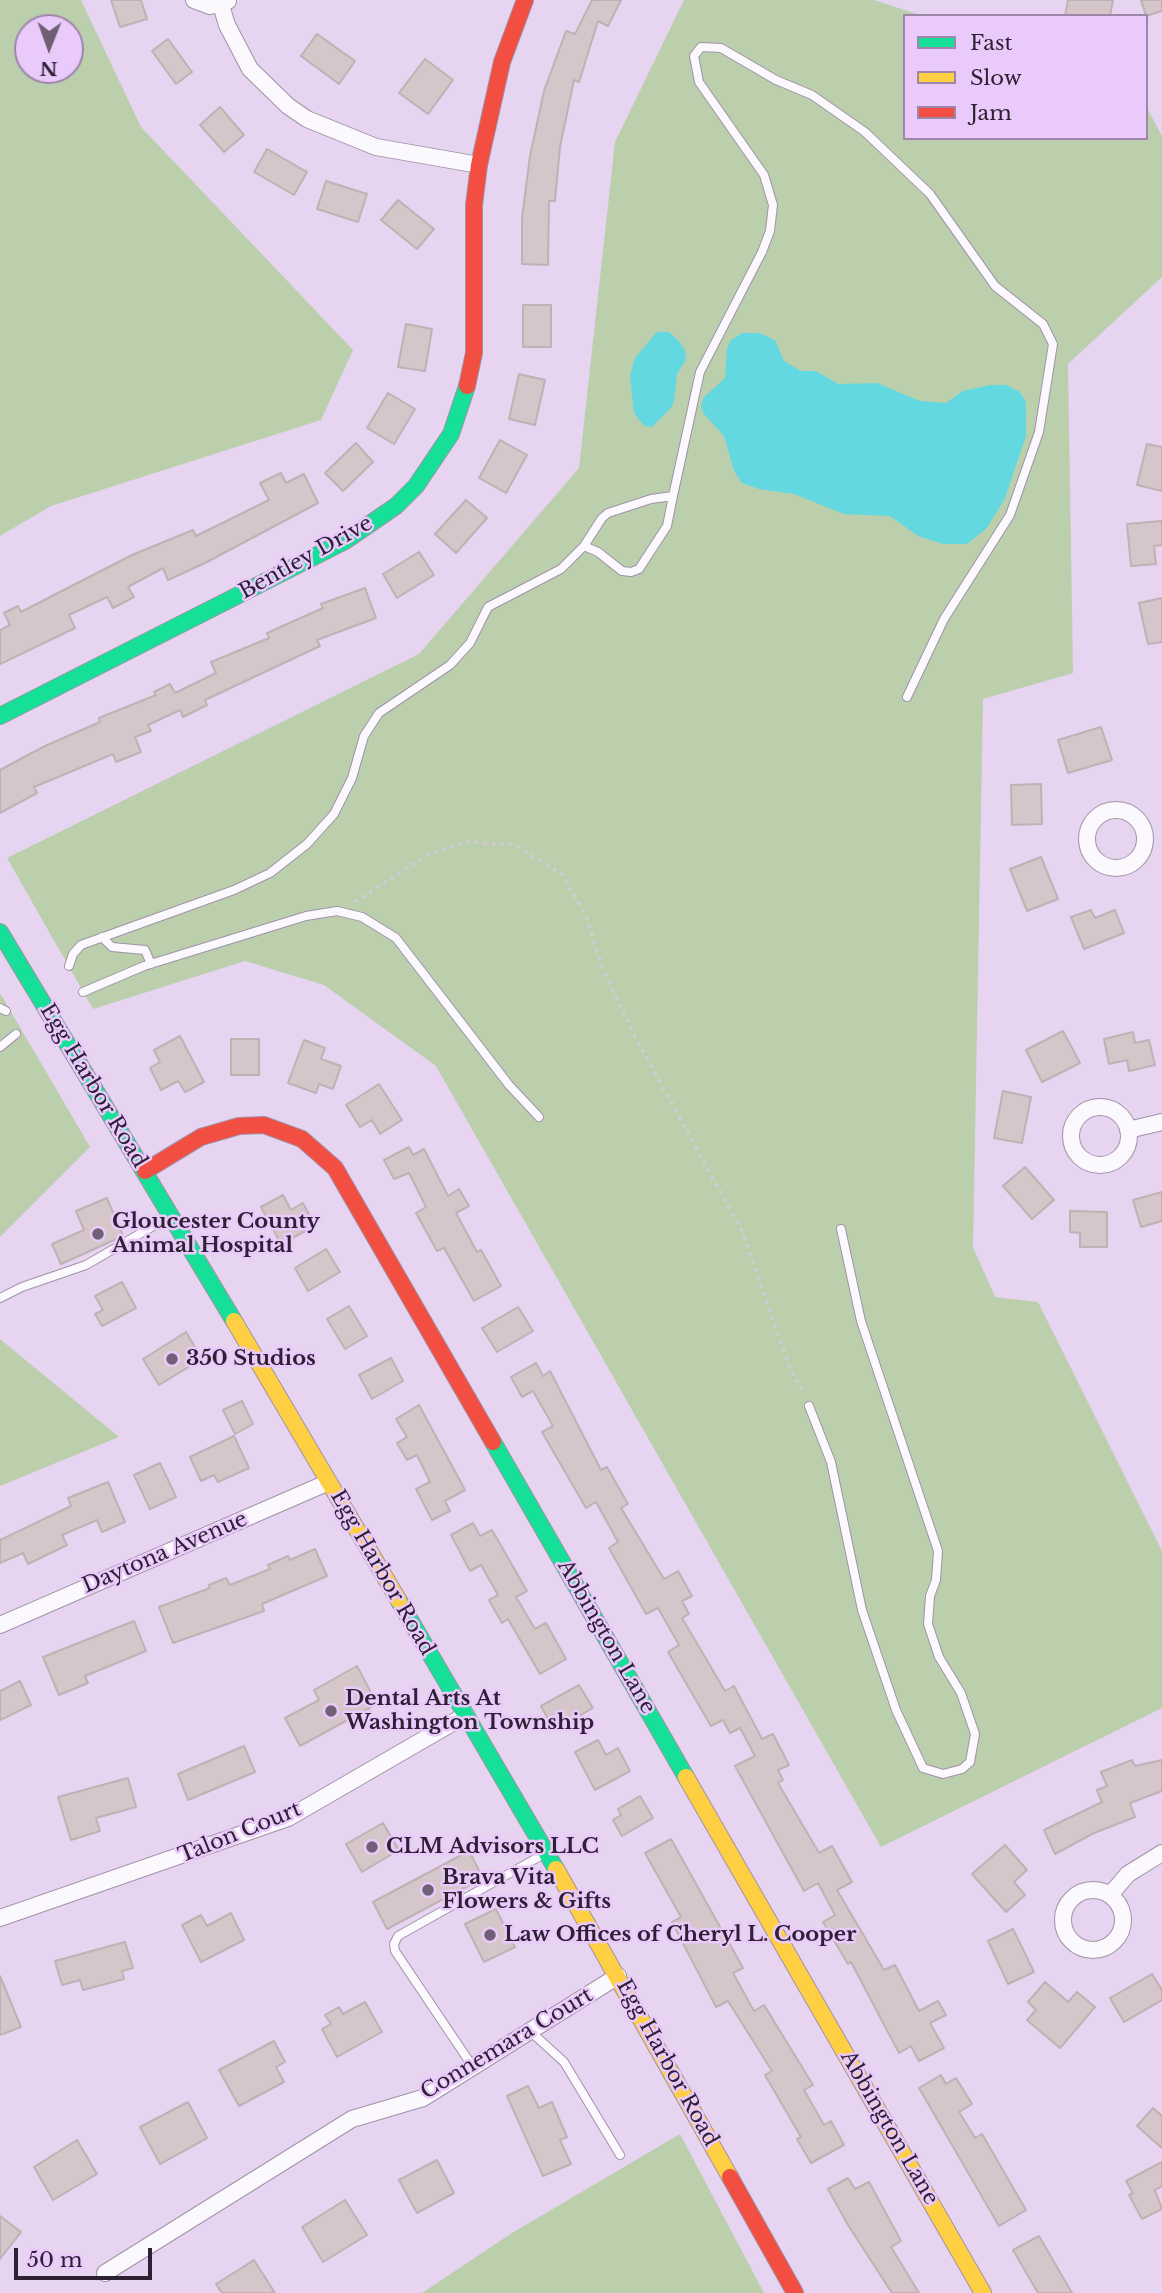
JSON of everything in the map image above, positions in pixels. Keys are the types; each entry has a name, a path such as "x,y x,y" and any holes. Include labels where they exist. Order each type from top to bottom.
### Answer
{"street":[{"path":"194,0 211,6 226,2 227,25 250,69 268,89 307,119 330,131 376,147 479,165"},
{"name":"Bentley Drive","path":"0,716 345,541 388,512 416,486 451,433 471,374 474,353 474,205 479,165 502,62 524,0"},
{"path":"1145,833 1162,829"},
{"name":"Egg Harbor Road","path":"0,932 145,1171 547,1853 795,2293"},
{"path":"1128,1130 1162,1122"},
{"name":"Abbington Lane","path":"145,1171 201,1136 239,1126 264,1125 302,1139 335,1168 983,2293"},
{"name":"Daytona Avenue","path":"0,1625 329,1482"},
{"name":"Talon Court","path":"0,1918 288,1818 466,1715"},
{"path":"1110,1895 1128,1874 1162,1853"},
{"name":"Connemara Court","path":"105,2273 352,2119 424,2098 618,1976"}],"lane":[{"path":"584,546 598,552 622,571 631,572 639,569 667,526 699,372 768,240 773,205 764,175 699,82 694,56 696,50 709,46 721,48 811,96 865,132 930,194 995,286 1043,324 1053,344 1039,432 1010,515 976,564 939,627 907,697"},
{"path":"69,966 76,949 249,884 270,873 307,845 341,803 352,778 361,743 379,713 450,665 470,643 488,607 546,580 584,546 608,513 651,499 673,496"},
{"path":"83,992 151,964 306,916 337,911 362,917 396,938 500,1075 538,1117"},
{"path":"102,937 112,947 145,950 151,964"},
{"path":"0,1047 16,1034"},
{"path":"0,1298 22,1287 86,1265 171,1216"},
{"path":"809,1406 831,1462 862,1611 896,1710 923,1768 943,1774 962,1769 970,1762 975,1734 961,1693 939,1657 928,1625 938,1551 861,1321 841,1229"},
{"path":"473,2067 395,1951 394,1944 398,1936 547,1853"},
{"path":"530,2031 564,2062 620,2155"}],"path":[{"path":"337,911 367,897 427,855 465,842 515,845 562,874 586,916 602,967 633,1033 742,1231 790,1368 809,1406"}],"shaded area":[{"path":"0,0 81,0 141,127 353,350 321,420 51,506 0,536"},
{"path":"684,0 874,0 917,14 903,14 903,140 1148,140 1148,110 1162,136 1162,277 1068,364 1073,673 983,699 973,1247 995,1297 1038,1302 1162,1551 1162,1708 881,1847 436,1066 324,985 245,961 93,1009 7,858 419,654 579,468 615,142"},
{"path":"657,332 669,332 678,340 685,350 686,360 677,374 674,402 652,427 644,426 634,413 630,376 635,358"},
{"path":"742,333 759,333 775,340 784,361 801,371 816,371 838,384 877,383 920,401 946,403 963,391 990,385 1006,385 1020,392 1026,402 1026,436 1005,498 987,528 967,544 943,544 918,536 890,516 844,514 794,494 759,489 742,483 734,471 724,436 701,407 703,398 725,378 727,348 731,340"},
{"path":"0,993 90,1147 0,1237"},
{"path":"0,1339 119,1437 0,1486"},
{"path":"680,2134 764,2293 422,2293 512,2233"}],"building":[{"path":"111,0 141,0 147,19 120,27"},
{"path":"592,0 621,0 608,26 598,21 579,82 574,80 560,147 555,201 549,201 548,265 522,264 522,218 530,156 544,91 566,31 575,34"},
{"path":"1068,0 1113,0 1110,14 1065,14"},
{"path":"1141,0 1162,0 1162,11 1145,14"},
{"path":"317,34 355,61 339,84 301,56"},
{"path":"168,39 192,72 176,84 152,51"},
{"path":"425,59 453,80 428,114 399,93"},
{"path":"220,107 244,135 224,152 200,125"},
{"path":"267,149 307,172 294,195 254,172"},
{"path":"326,181 367,194 358,222 317,209"},
{"path":"398,200 434,229 417,249 381,220"},
{"path":"523,305 551,305 551,347 523,347"},
{"path":"406,324 432,329 425,371 398,367"},
{"path":"519,374 545,380 535,425 509,419"},
{"path":"388,393 415,409 394,444 367,428"},
{"path":"500,440 527,455 506,493 479,478"},
{"path":"356,443 373,462 343,491 325,473"},
{"path":"1147,444 1162,447 1162,491 1137,485"},
{"path":"281,473 286,483 304,474 318,503 168,580 163,568 128,587 134,597 113,608 107,597 69,615 75,628 0,664 0,630 10,625 4,613 18,606 21,612 132,555 193,530 196,536 269,500 260,483"},
{"path":"466,500 487,518 456,553 435,534"},
{"path":"1162,521 1162,545 1154,546 1156,564 1131,566 1127,524"},
{"path":"419,552 434,575 397,598 383,574"},
{"path":"365,588 376,618 317,640 320,646 205,700 207,705 183,717 180,710 148,725 151,731 135,737 141,752 116,762 113,754 34,787 37,793 0,813 0,770 45,746 100,722 99,718 156,695 154,692 170,684 175,693 216,673 211,662 269,638 267,633 323,608 321,604"},
{"path":"1162,598 1162,642 1148,644 1139,603"},
{"path":"1101,727 1112,760 1068,773 1058,740"},
{"path":"1041,784 1042,824 1012,825 1011,785"},
{"path":"1041,857 1058,899 1027,911 1010,869"},
{"path":"1091,910 1095,918 1115,910 1124,933 1084,949 1071,917"},
{"path":"1063,1031 1080,1063 1042,1082 1026,1050"},
{"path":"1133,1032 1135,1043 1149,1040 1155,1065 1129,1071 1127,1060 1109,1064 1104,1039"},
{"path":"180,1036 204,1082 185,1092 178,1081 161,1090 150,1068 160,1062 154,1050"},
{"path":"231,1039 259,1039 259,1075 231,1075"},
{"path":"304,1040 325,1048 321,1059 341,1066 333,1089 319,1084 316,1093 288,1083"},
{"path":"379,1084 402,1120 380,1134 372,1120 360,1127 346,1105"},
{"path":"1003,1091 1031,1097 1022,1143 994,1138"},
{"path":"409,1147 413,1155 424,1149 448,1196 459,1189 469,1206 456,1213 477,1252 481,1250 501,1286 474,1301 444,1248 437,1251 416,1213 426,1207 409,1173 394,1179 384,1160"},
{"path":"1025,1167 1054,1200 1032,1219 1003,1186"},
{"path":"1162,1192 1162,1221 1141,1227 1133,1200"},
{"path":"283,1195 291,1210 303,1203 315,1226 281,1244 261,1207"},
{"name":"Gloucester County Animal Hospital","path":"107,1198 123,1236 61,1264 52,1244 84,1230 76,1211"},
{"path":"1070,1211 1107,1212 1107,1247 1080,1247 1080,1233 1070,1232"},
{"path":"326,1249 340,1272 308,1291 295,1268"},
{"path":"122,1282 136,1308 102,1326 95,1314 103,1310 95,1296"},
{"path":"349,1306 367,1336 345,1349 327,1319"},
{"path":"518,1307 533,1331 497,1352 482,1328"},
{"name":"350 Studios","path":"186,1332 202,1359 159,1385 143,1359"},
{"path":"391,1358 403,1381 372,1399 359,1375"},
{"path":"536,1363 543,1376 550,1371 601,1470 607,1467 628,1504 621,1508 664,1579 678,1571 692,1596 682,1601 689,1614 682,1618 725,1691 734,1686 762,1739 773,1734 789,1765 778,1770 783,1780 778,1783 819,1853 832,1846 852,1882 837,1890 884,1970 895,1965 919,2011 938,2001 946,2015 930,2023 944,2048 919,2061 911,2046 899,2053 851,1962 848,1964 823,1922 835,1915 818,1883 804,1891 735,1766 755,1756 740,1728 730,1733 723,1720 711,1726 668,1652 679,1645 658,1608 646,1614 609,1548 618,1542 596,1502 586,1508 542,1432 553,1426 533,1391 522,1397 511,1377"},
{"path":"242,1401 253,1424 235,1434 223,1410"},
{"path":"419,1405 465,1490 445,1501 450,1511 432,1520 416,1489 430,1482 417,1455 407,1460 397,1443 407,1437 396,1419"},
{"path":"234,1436 249,1468 218,1482 214,1475 201,1481 190,1457"},
{"path":"160,1463 176,1497 150,1509 134,1475"},
{"path":"108,1482 125,1522 102,1532 97,1520 62,1535 67,1545 28,1564 23,1553 0,1563 0,1540 71,1506 68,1498"},
{"path":"473,1523 480,1536 492,1530 527,1591 516,1597 535,1629 546,1623 566,1659 540,1674 508,1619 502,1623 489,1600 498,1595 481,1565 470,1571 451,1535"},
{"path":"315,1549 327,1576 262,1604 264,1611 173,1643 159,1607 210,1588 209,1585 226,1578 230,1585 270,1569 268,1565 288,1556 290,1560"},
{"path":"134,1621 146,1651 85,1676 88,1683 59,1695 43,1657"},
{"name":"Dental Arts At Washington Township","path":"357,1666 377,1704 300,1746 285,1718 319,1700 314,1690"},
{"path":"20,1681 31,1705 0,1720 0,1691"},
{"path":"579,1685 593,1708 554,1730 541,1706"},
{"path":"598,1740 606,1755 618,1748 630,1771 595,1790 575,1752"},
{"path":"244,1746 255,1772 188,1800 178,1774"},
{"path":"1132,1760 1135,1766 1162,1760 1162,1791 1130,1803 1135,1817 1094,1833 1055,1854 1044,1830 1102,1802 1097,1790 1107,1786 1101,1772"},
{"path":"128,1778 136,1807 96,1818 100,1831 71,1840 58,1797"},
{"path":"640,1796 653,1818 622,1836 613,1820 621,1815 618,1809"},
{"name":"CLM Advisors LLC","path":"383,1823 399,1850 362,1872 346,1844"},
{"path":"671,1839 743,1968 733,1973 754,2011 764,2005 813,2085 804,2090 824,2125 831,2121 844,2145 811,2163 797,2139 801,2137 765,2075 772,2071 728,2001 716,2007 672,1922 681,1917 645,1853"},
{"path":"1005,1845 1027,1870 1014,1882 1025,1895 1006,1912 972,1874"},
{"name":"Brava Vita Flowers & Gifts","path":"469,1851 483,1878 387,1929 373,1902"},
{"name":"Law Offices of Cheryl L. Cooper","path":"496,1909 515,1947 484,1962 465,1924"},
{"path":"231,1913 244,1940 201,1962 182,1925 201,1915 207,1926"},
{"path":"1013,1929 1034,1972 1008,1984 988,1941"},
{"path":"125,1942 133,1968 122,1971 124,1979 83,1990 80,1980 62,1985 55,1961"},
{"path":"1152,1974 1162,1990 1162,2000 1124,2022 1110,1998"},
{"path":"0,1976 21,2027 0,2035"},
{"path":"1045,1982 1068,2002 1077,1992 1095,2007 1060,2048 1027,2020 1036,2010 1028,2002"},
{"path":"365,2002 382,2032 337,2057 322,2029 331,2024 325,2015 339,2007 343,2014"},
{"path":"274,2041 285,2062 276,2067 284,2082 239,2106 219,2070"},
{"path":"941,2075 946,2084 956,2078 972,2104 959,2112 975,2138 982,2134 1026,2210 999,2226 919,2088"},
{"path":"528,2086 539,2108 552,2102 567,2137 560,2140 571,2164 543,2176 507,2096"},
{"path":"188,2102 207,2138 160,2164 140,2127"},
{"path":"1153,2108 1162,2116 1162,2148 1137,2126"},
{"path":"77,2140 97,2174 53,2200 34,2167"},
{"path":"437,2160 454,2193 417,2213 399,2180"},
{"path":"1162,2162 1162,2186 1155,2190 1162,2209 1142,2219 1129,2195 1133,2193 1126,2181"},
{"path":"848,2178 855,2189 869,2182 901,2241 891,2247 919,2293 892,2293 848,2225 828,2189"},
{"path":"345,2200 367,2235 323,2262 302,2227"},
{"path":"0,2216 21,2232 0,2259"},
{"path":"1039,2236 1072,2293 1038,2293 1013,2250"},
{"path":"254,2260 275,2293 222,2293 216,2284"}],"traffic: fast":[{"path":"0,716 345,541 396,506 416,486 451,434 467,386"},
{"path":"0,932 234,1321"},
{"path":"493,1442 686,1777"},
{"path":"399,1601 556,1869"}],"traffic: slow":[{"path":"234,1321 399,1601"},
{"path":"686,1777 983,2293"},
{"path":"556,1869 730,2177"}],"traffic: jam":[{"path":"467,386 474,353 474,205 479,165 502,62 525,0"},
{"path":"145,1171 201,1137 239,1126 264,1125 302,1139 335,1168 493,1442"},
{"path":"730,2177 795,2293"}],"place":[{"name":"Gloucester County Animal Hospital","path":"98,1234"},
{"name":"350 Studios","path":"172,1359"},
{"name":"Dental Arts At Washington Township","path":"331,1711"},
{"name":"CLM Advisors LLC","path":"372,1847"},
{"name":"Brava Vita Flowers & Gifts","path":"428,1890"},
{"name":"Law Offices of Cheryl L. Cooper","path":"490,1935"}]}
